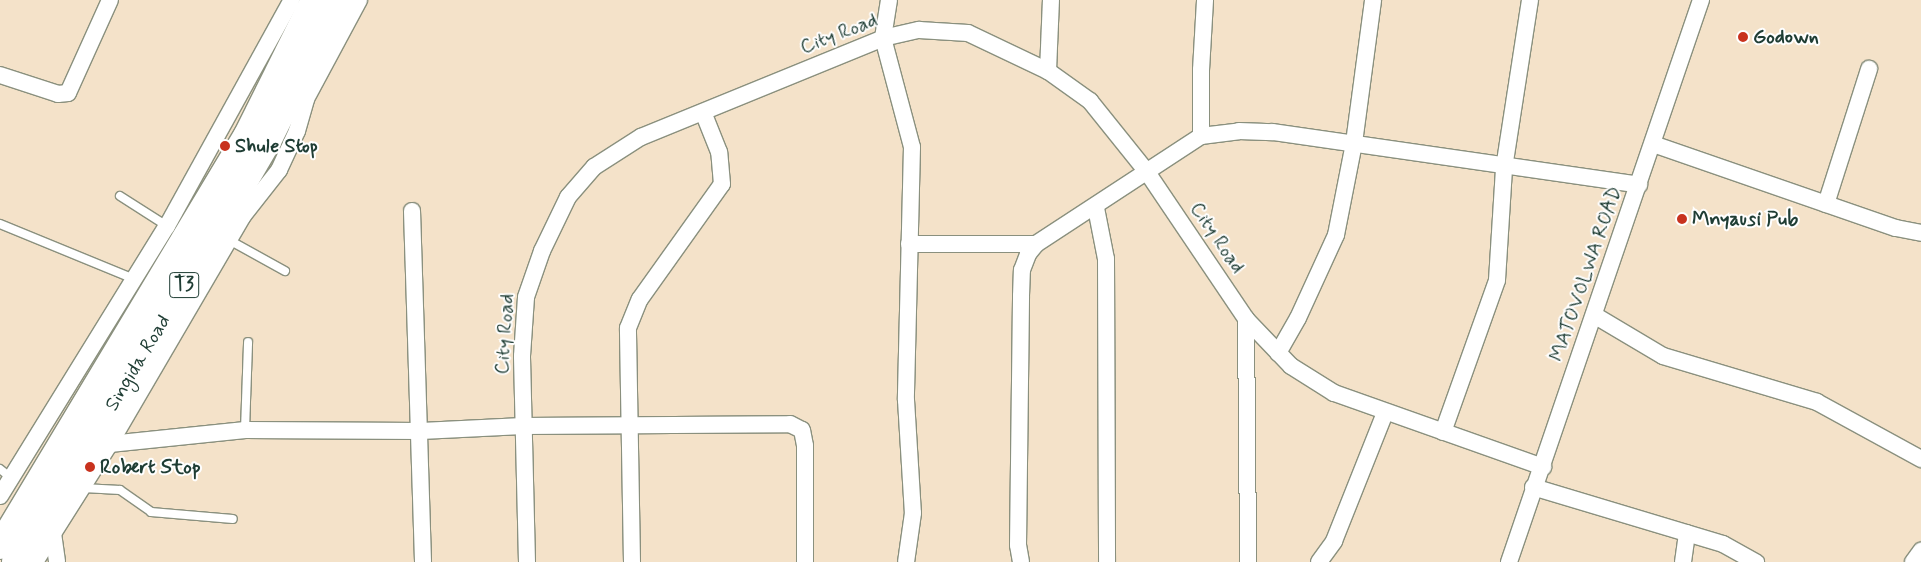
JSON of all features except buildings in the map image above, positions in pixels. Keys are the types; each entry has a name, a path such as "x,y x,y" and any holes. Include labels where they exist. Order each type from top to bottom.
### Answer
{"highway":[{"name":"Singida Road","path":"0,546 89,440 247,135 314,0"},
{"name":"Singida Road","path":"15,562 266,145 338,0"}],"street":[{"path":"0,75 58,94 68,93 110,0"},
{"path":"0,496 6,474 167,226 292,0"},
{"path":"35,562 81,488 89,440 279,170 297,131 306,99 359,0"},
{"path":"889,0 883,38 911,134 906,400 912,513 906,562"},
{"path":"1048,71 1052,0"},
{"path":"1201,136 1201,70 1205,0"},
{"path":"1278,353 1298,318 1336,236 1354,143 1373,0"},
{"path":"1442,432 1497,280 1504,168 1530,0"},
{"name":"MATOVOLWA ROAD","path":"1509,562 1533,487 1543,467 1701,0"},
{"name":"City Road","path":"527,562 522,356 526,297 542,251 568,197 594,167 641,137 883,38 919,30 968,33 1048,71 1090,101 1147,172 1246,319 1291,366 1334,394 1543,467"},
{"path":"1826,204 1869,69"},
{"path":"632,562 627,346 632,315 722,184 719,152 703,112"},
{"path":"1021,562 1018,545 1022,270 1036,244 1096,208 1201,136 1238,131 1354,143 1504,168 1638,185"},
{"path":"1653,144 1896,228 1921,233"},
{"path":"1096,208 1106,259 1107,562"},
{"path":"412,211 421,431 423,562"},
{"path":"909,244 1036,244"},
{"path":"1594,315 1663,356 1717,374 1817,402 1921,459"},
{"path":"1246,319 1248,562"},
{"path":"1319,562 1334,541 1386,413"},
{"path":"89,440 245,430 421,431 523,426 790,424 802,430 805,446 805,562"},
{"path":"1533,487 1723,544 1756,562"},
{"path":"53,533 57,562"},
{"path":"1683,562 1687,533"},
{"path":"1913,562 1921,551"}],"lane":[{"path":"120,196 167,226"},
{"path":"1,227 134,279"},
{"path":"229,240 285,271"},
{"path":"245,430 248,342"},
{"path":"81,488 120,490 151,512 233,518"}],"place":[{"name":"Godown","path":"1743,37"},
{"name":"Shule Stop","path":"225,146"},
{"name":"Mnyausi Pub","path":"1682,219"},
{"name":"Robert Stop","path":"90,467"}]}
